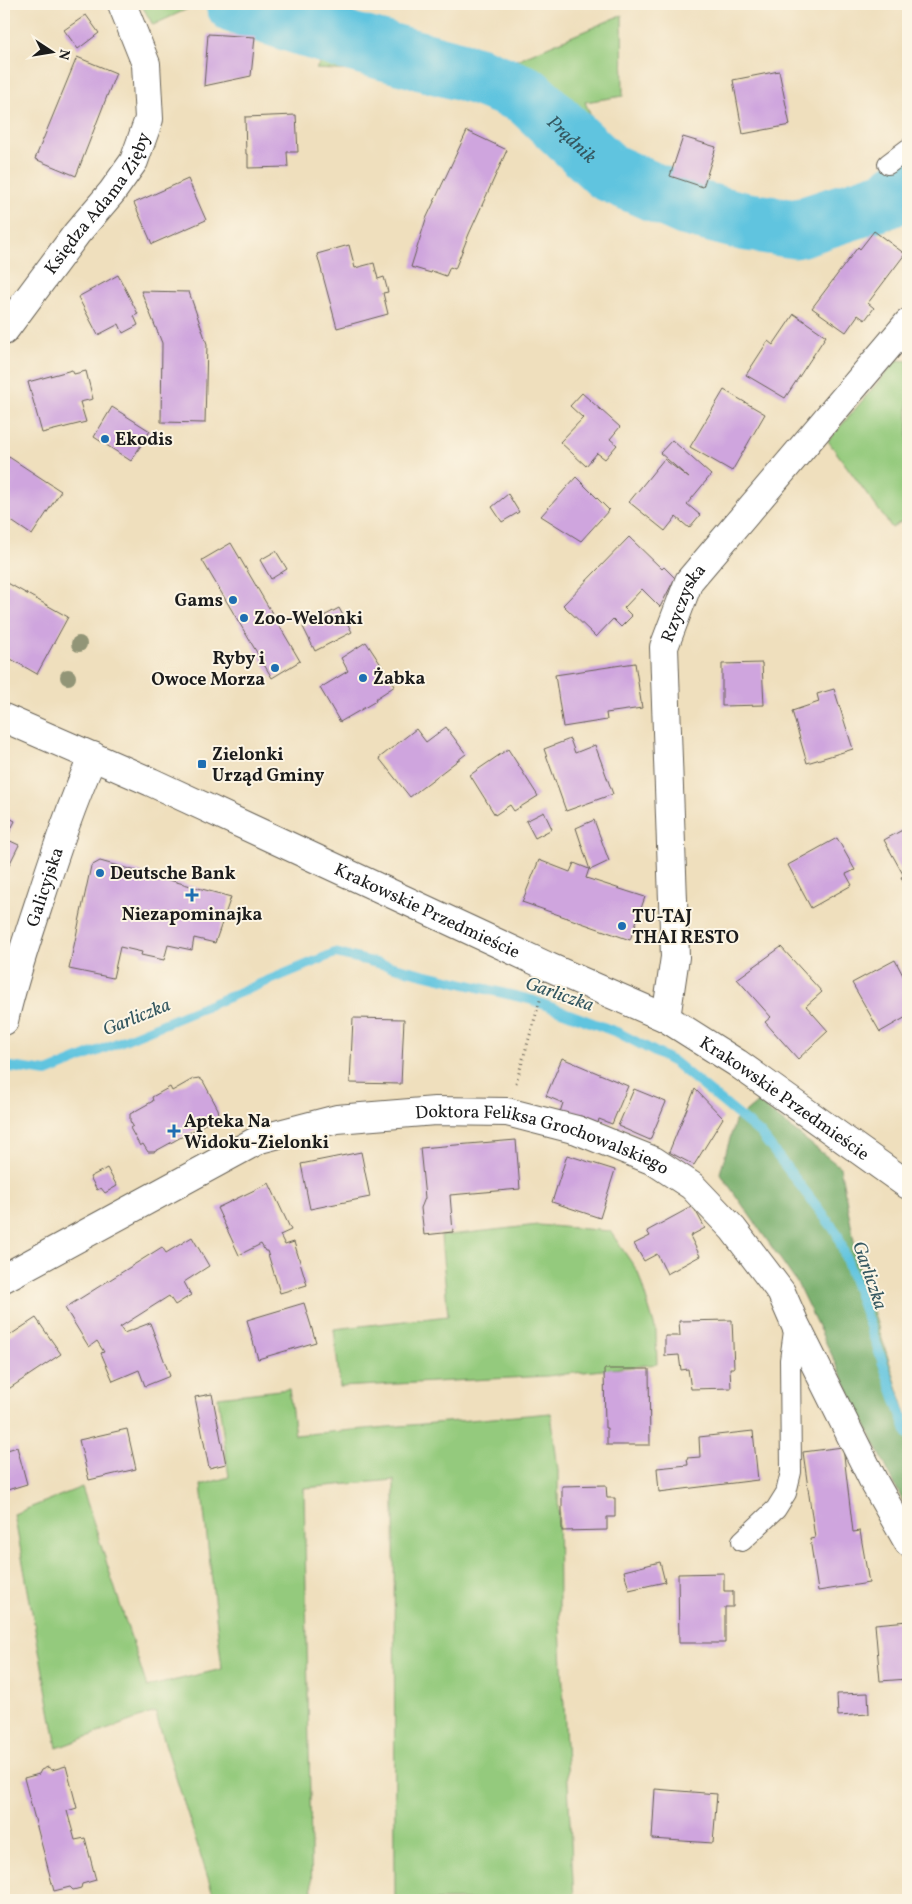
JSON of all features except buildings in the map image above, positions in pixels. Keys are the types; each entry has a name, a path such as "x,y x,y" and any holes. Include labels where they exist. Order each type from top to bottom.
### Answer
{"street":[{"name":"Księdza Adama Zięby","path":"4,331 77,233 112,192 134,162 149,119 146,64 122,4"},
{"name":"Rzyczyska","path":"666,1018 675,957 664,647 689,581 908,323"},
{"name":"Krakowskie Przedmieście","path":"4,718 93,756 576,979 666,1018 737,1063 908,1185"},
{"name":"Galicyjska","path":"6,1010 50,869 75,798 93,756"},
{"name":"Doktora Feliksa Grochowalskiego","path":"4,1278 260,1139 337,1119 435,1111 507,1112 576,1130 654,1161 692,1186 733,1230 782,1292 795,1324 875,1484 908,1542"}],"lane":[{"path":"888,164 908,149"},
{"path":"742,1541 776,1509 786,1493 791,1472 790,1360 795,1324"}],"path":[{"path":"507,1112 543,989"}],"green space":[{"path":"141,4 198,4 153,25"},
{"path":"202,4 281,4 334,19 310,44"},
{"path":"622,15 623,96 585,102 607,155 651,183 726,207 780,213 864,192 908,165 908,218 891,229 876,220 795,236 704,229 626,201 566,157 525,133 529,119 389,73 316,69 327,50 350,24 500,67"},
{"path":"897,360 908,361 908,517 892,528 828,441"},
{"path":"758,1102 840,1167 859,1267 908,1421 908,1512 797,1283 720,1173 735,1121"},
{"path":"538,1225 610,1231 638,1272 656,1331 657,1364 547,1376 340,1387 334,1329 448,1316 441,1236"},
{"path":"289,1389 295,1435 551,1413 558,1470 559,1608 574,1900 395,1900 394,1480 304,1488 312,1900 215,1900 155,1712 57,1748 14,1514 82,1487 147,1687 222,1669 201,1485 229,1477 218,1397"}],"waterway":[{"name":"Prądnik","path":"235,4 343,40 478,76 526,95 608,172 687,207 742,221 795,229 888,199 908,184"},
{"name":"Garliczka","path":"4,1066 47,1072 335,953 532,1000 619,1033 674,1062 760,1133 837,1233 908,1434"}],"place":[{"name":"Ekodis","path":"105,439"},
{"name":"Gams","path":"233,600"},
{"name":"Zoo-Welonki","path":"244,618"},
{"name":"Ryby i Owoce Morza","path":"275,668"},
{"name":"Żabka","path":"363,678"},
{"name":"Zielonki Urząd Gminy","path":"202,764"},
{"name":"Deutsche Bank","path":"100,873"},
{"name":"Niezapominajka","path":"192,895"},
{"name":"TU-TAJ THAI RESTO","path":"622,926"},
{"name":"Apteka Na Widoku-Zielonki","path":"174,1131"}]}
